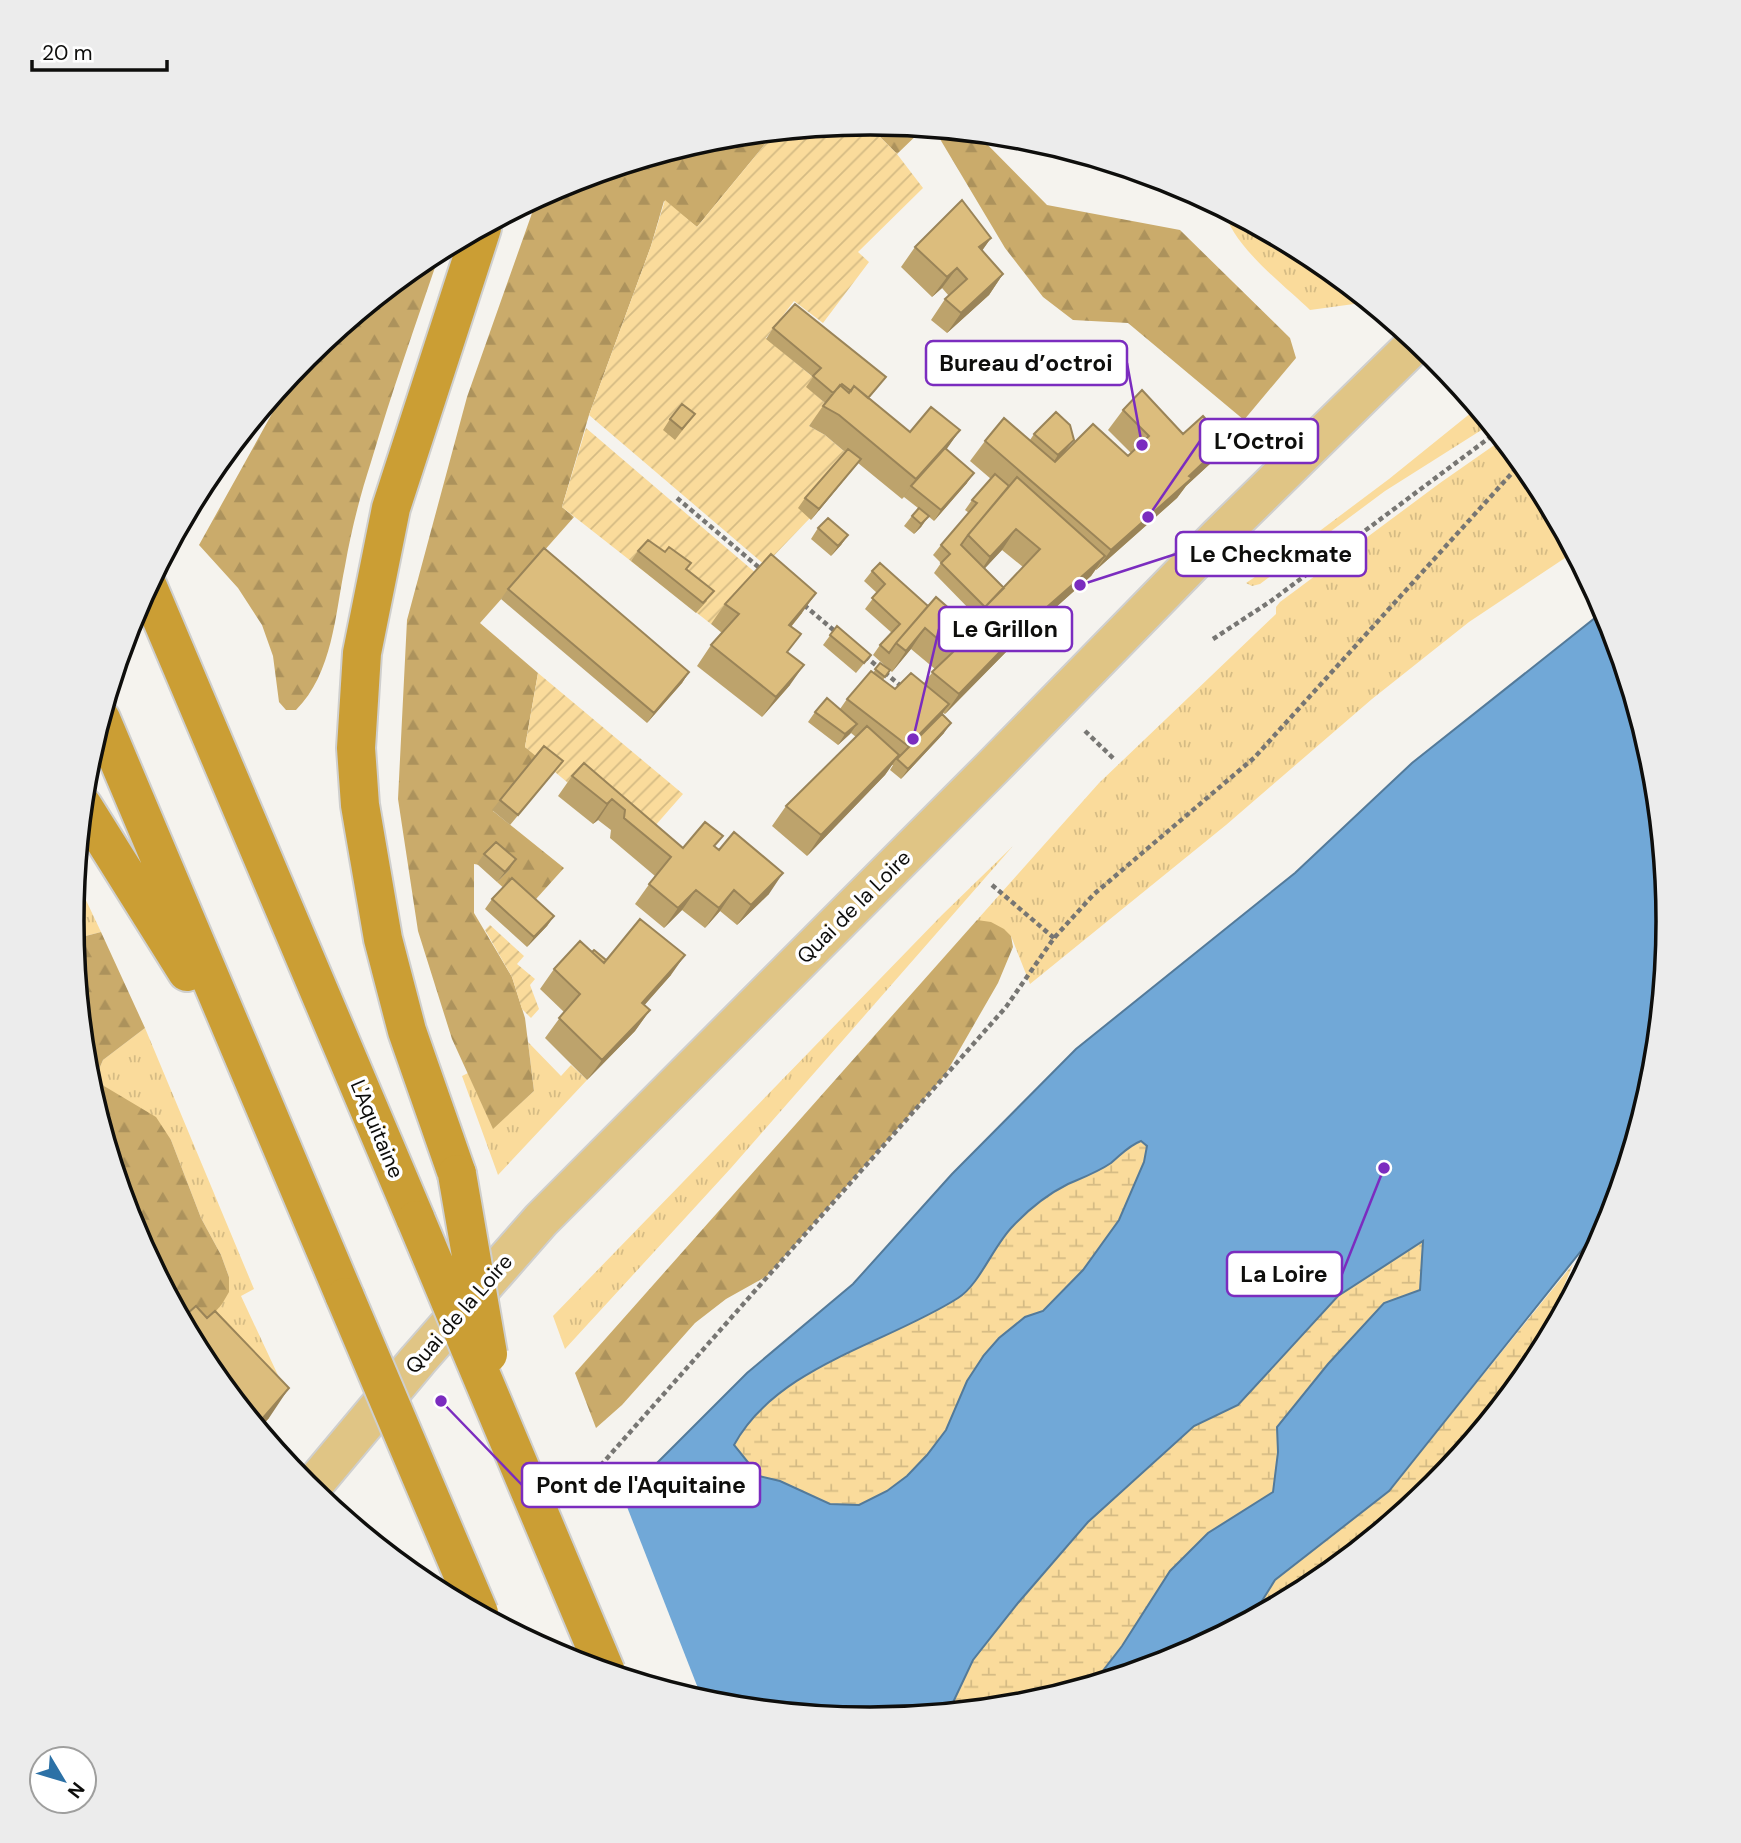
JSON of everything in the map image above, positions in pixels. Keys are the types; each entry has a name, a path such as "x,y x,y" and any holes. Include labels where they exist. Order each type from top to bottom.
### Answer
{"highway":[{"path":"478,239 391,509 362,653 356,748 359,804 383,939 407,1031 457,1174 499,1418"},
{"name":"L'Aquitaine","path":"154,600 601,1660"},
{"path":"107,734 474,1601"},
{"path":"91,819 248,1068"}],"main road":[{"name":"Quai de la Loire","path":"317,1481 541,1220 992,768 1218,537 1410,349"}],"path":[{"path":"1213,639 1271,601 1490,438"},
{"path":"573,1496 1006,1007 1054,938 1094,894 1254,758 1514,471"},
{"path":"677,498 773,578"},
{"path":"794,596 847,641"},
{"path":"857,650 910,694"},
{"path":"1084,730 1114,759"},
{"path":"992,884 1054,938"}],"green space":[{"path":"878,135 915,137 897,154"},
{"path":"878,135 897,154 923,188 858,252 869,262 823,323 794,301 766,338 814,378 807,387 826,404 809,426 825,435 846,453 810,518 765,565 589,415 651,246 665,200 697,227 767,142"},
{"path":"940,139 987,144 1047,205 1180,230 1290,338 1296,358 1244,420 1128,323 1073,320 1043,297 1005,248"},
{"path":"767,142 697,227 664,201 651,246 589,415 562,507 574,517 480,623 538,673 525,747 537,756 493,811 564,868 527,909 497,882 509,870 474,864 474,913 512,977 525,1018 534,1091 493,1129 452,1039 418,931 398,799 407,620 467,397 532,212 618,177 667,162"},
{"path":"1229,223 1264,240 1355,303 1310,310 1247,250"},
{"path":"435,267 363,488 350,540 331,642 318,679 296,710 286,710 279,702 273,656 262,625 238,588 199,545 274,410 314,365 352,330"},
{"path":"1470,413 1483,429 1385,491 1260,584 1252,586 1246,583 1289,554"},
{"path":"586,428 757,574 711,624 562,507"},
{"path":"1495,445 1552,528 1567,557 1469,622 1372,699 1226,825 1030,984 1011,936 977,920 1099,783 1276,614 1276,607 1280,602"},
{"path":"538,673 683,794 640,843 525,747"},
{"path":"1013,846 731,1168 565,1349 553,1316 942,915"},
{"path":"85,898 101,932 85,936"},
{"path":"977,920 991,922 1004,929 1011,936 1013,947 998,983 945,1075 767,1276 726,1299 695,1323 622,1405 596,1428 575,1373"},
{"path":"490,925 524,956 517,964 535,979 530,985 539,1009 531,1018 522,1009 512,977 485,930"},
{"path":"101,932 145,1028 103,1060 98,1071 91,1024 85,936"},
{"path":"145,1028 254,1289 241,1296 283,1386 210,1320 229,1277 221,1255 201,1218 171,1140 104,1086 98,1071 103,1060"},
{"path":"528,1042 561,1076 571,1065 587,1080 498,1175 462,1076 468,1073 493,1128 534,1091"},
{"path":"100,1079 104,1086 156,1117 171,1140 201,1218 221,1255 229,1277 229,1292 199,1331 165,1269 144,1222 126,1174"},
{"path":"1141,1141 1147,1146 1144,1162 1119,1220 1083,1270 1043,1311 1025,1317 999,1338 984,1355 967,1381 946,1430 907,1476 887,1491 859,1505 830,1504 780,1481 759,1476 734,1445 753,1418 777,1395 835,1359 958,1298 973,1284 1006,1234 1032,1208 1068,1184 1101,1169"},
{"path":"1424,1241 1420,1290 1384,1303 1328,1364 1277,1427 1278,1452 1273,1492 1208,1533 1101,1673 1024,1693 953,1703 973,1660 1088,1522 1194,1426 1238,1405 1338,1296"},
{"path":"1573,1264 1552,1315 1494,1400 1462,1440 1427,1478 1389,1513 1307,1575 1259,1606 1275,1580 1389,1491"}],"water":[{"path":"1595,618 1630,718 1650,819 1657,922 1650,1024 1642,1075 1615,1174 1588,1242 1389,1491 1275,1580 1259,1606 1171,1648 1102,1673 1122,1646 1170,1571 1208,1533 1273,1492 1278,1452 1277,1427 1328,1364 1384,1303 1420,1290 1423,1241 1338,1296 1238,1405 1194,1426 1088,1522 973,1660 953,1703 870,1708 819,1706 717,1693 618,1666 516,1623 633,1487 747,1373 853,1284 952,1174 1076,1049 1295,873 1412,763","holes":["1141,1141 1147,1146 1144,1162 1119,1220 1083,1270 1043,1311 1025,1317 999,1338 967,1381 946,1430 907,1476 887,1491 859,1505 830,1504 780,1481 759,1476 734,1445 753,1418 777,1395 805,1376 929,1314 966,1292 1006,1234 1046,1197 1106,1166"]}],"pier":[{"path":"622,1494 698,1688 618,1666 513,1622"}],"building":[{"path":"962,200 991,238 979,247 1003,274 961,313 945,299 967,279 957,268 947,277 915,247"},
{"path":"795,304 886,377 868,398 854,386 851,391 842,384 833,393 813,376 821,368 773,328"},
{"path":"840,385 849,393 854,386 910,432 931,407 960,430 916,479 839,415 823,406"},
{"path":"1142,390 1183,434 1203,416 1226,441 1189,476 1192,478 1111,550 985,441 1004,418 1055,462 1093,424 1128,456 1149,436 1123,410"},
{"path":"682,404 695,414 682,429 670,419"},
{"path":"1056,412 1070,425 1074,440 1058,455 1034,434"},
{"path":"945,448 974,473 941,510 911,486"},
{"path":"848,449 861,459 819,509 805,498"},
{"path":"995,474 1009,486 961,545 1004,588 985,607 941,563 950,554 941,545 977,503 972,500"},
{"path":"1017,477 1105,556 1022,629 959,694 932,672 953,652 925,628 906,651 896,643 936,597 968,625 1040,549 1016,529 990,557 968,535"},
{"path":"919,508 929,516 921,524 912,516"},
{"path":"828,518 848,535 838,546 818,528"},
{"path":"648,540 665,552 669,547 691,563 686,569 714,591 703,603 638,551"},
{"path":"544,548 689,672 654,713 508,589"},
{"path":"771,554 816,593 789,625 801,634 787,652 804,665 776,697 711,645 739,614 725,604"},
{"path":"880,563 928,606 889,653 880,645 900,624 872,598 885,584 872,571"},
{"path":"837,626 871,655 864,663 830,635"},
{"path":"880,663 890,670 885,677 875,669"},
{"path":"871,671 895,689 911,673 949,704 908,746 847,699"},
{"path":"827,698 857,724 845,734 815,712"},
{"path":"942,714 951,723 908,769 897,759"},
{"path":"867,726 899,755 821,835 786,806"},
{"path":"544,746 563,761 518,815 500,800"},
{"path":"584,763 683,848 705,822 723,836 714,846 719,850 734,832 783,873 751,905 734,890 719,908 696,890 678,908 649,884 671,857 624,818 625,810 612,799 607,804 572,776"},
{"path":"496,842 516,859 505,872 484,854"},
{"path":"512,878 554,916 534,937 492,899"},
{"path":"640,919 685,955 642,1003 650,1010 602,1060 559,1018 580,994 554,969 580,941 604,963"},
{"path":"594,950 606,960 604,963 592,952"},
{"path":"196,1306 207,1318 215,1311 289,1388 262,1419 188,1313"}],"place":[{"name":"Bureau d’octroi","path":"1142,445"},
{"name":"L’Octroi","path":"1148,517"},
{"name":"Le Checkmate","path":"1080,585"},
{"name":"Le Grillon","path":"913,739"},
{"name":"La Loire","path":"1384,1168"},
{"name":"Pont de l'Aquitaine","path":"441,1401"}]}
